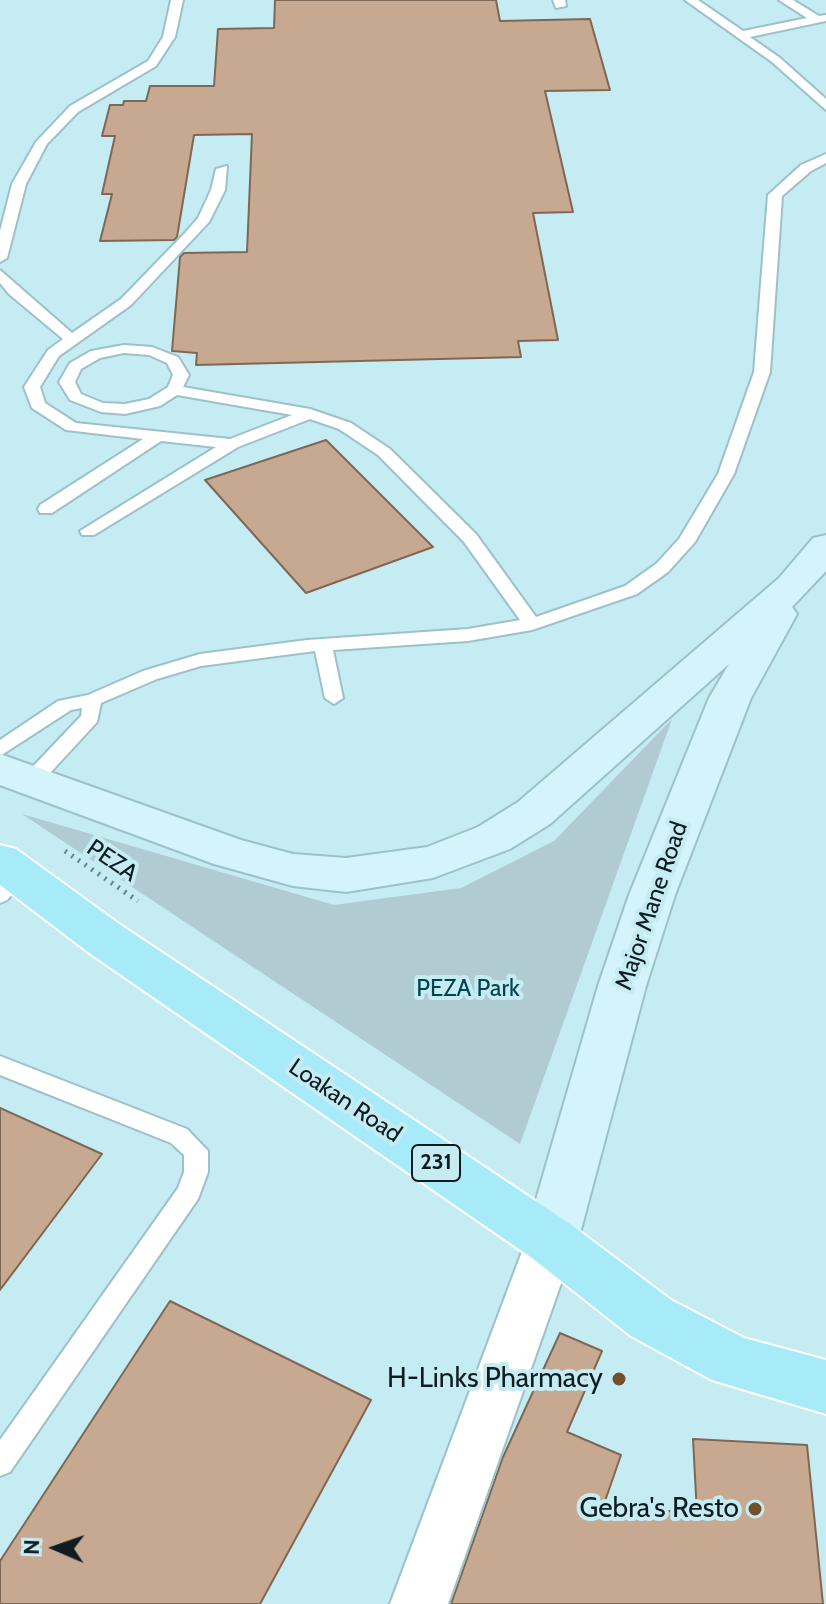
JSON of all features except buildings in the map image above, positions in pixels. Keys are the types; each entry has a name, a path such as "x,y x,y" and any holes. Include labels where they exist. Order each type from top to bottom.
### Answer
{"main road":[{"path":"15,775 230,853 293,870 346,875 433,862 494,838 534,813 793,586 826,546"},
{"name":"Major Mane Road","path":"551,1241 622,986 652,895 730,698 793,586"},
{"name":"Loakan Road","path":"7,877 105,939 551,1241 651,1318 732,1361 826,1387"}],"street":[{"path":"419,1604 551,1241"}],"lane":[{"path":"0,258 19,184 42,142 74,109 138,72 160,54 169,37 177,0"},
{"path":"691,0 776,60 826,106"},
{"path":"785,0 822,19"},
{"path":"741,35 822,19"},
{"path":"0,749 65,705 92,700 150,675 200,660 323,645 468,635 532,624 631,590 662,568 686,542 726,474 762,372 775,195 806,168 826,158"},
{"path":"222,169 218,190 204,219 190,236 126,302 53,353 32,387 38,405 72,427 232,444"},
{"path":"0,274 14,291 71,339"},
{"path":"174,390 181,375 173,360 152,351 124,349 96,354 75,366 67,382 75,397 101,407 125,409 154,403 174,390 310,414 345,426 384,452 470,538 532,624"},
{"path":"88,531 232,444 310,414"},
{"path":"46,509 157,437"},
{"path":"323,645 334,698"},
{"path":"15,775 90,718 92,700"},
{"path":"0,1065 179,1136 196,1151 196,1172 189,1192 0,1463"}],"path":[{"name":"PEZA","path":"65,851 138,901"}],"green space":[{"name":"PEZA Park","path":"672,719 520,1144 22,814 334,905 461,888 554,841"}],"place":[{"name":"H-Links Pharmacy","path":"619,1379"},
{"name":"Gebra's Resto","path":"755,1509"}]}
